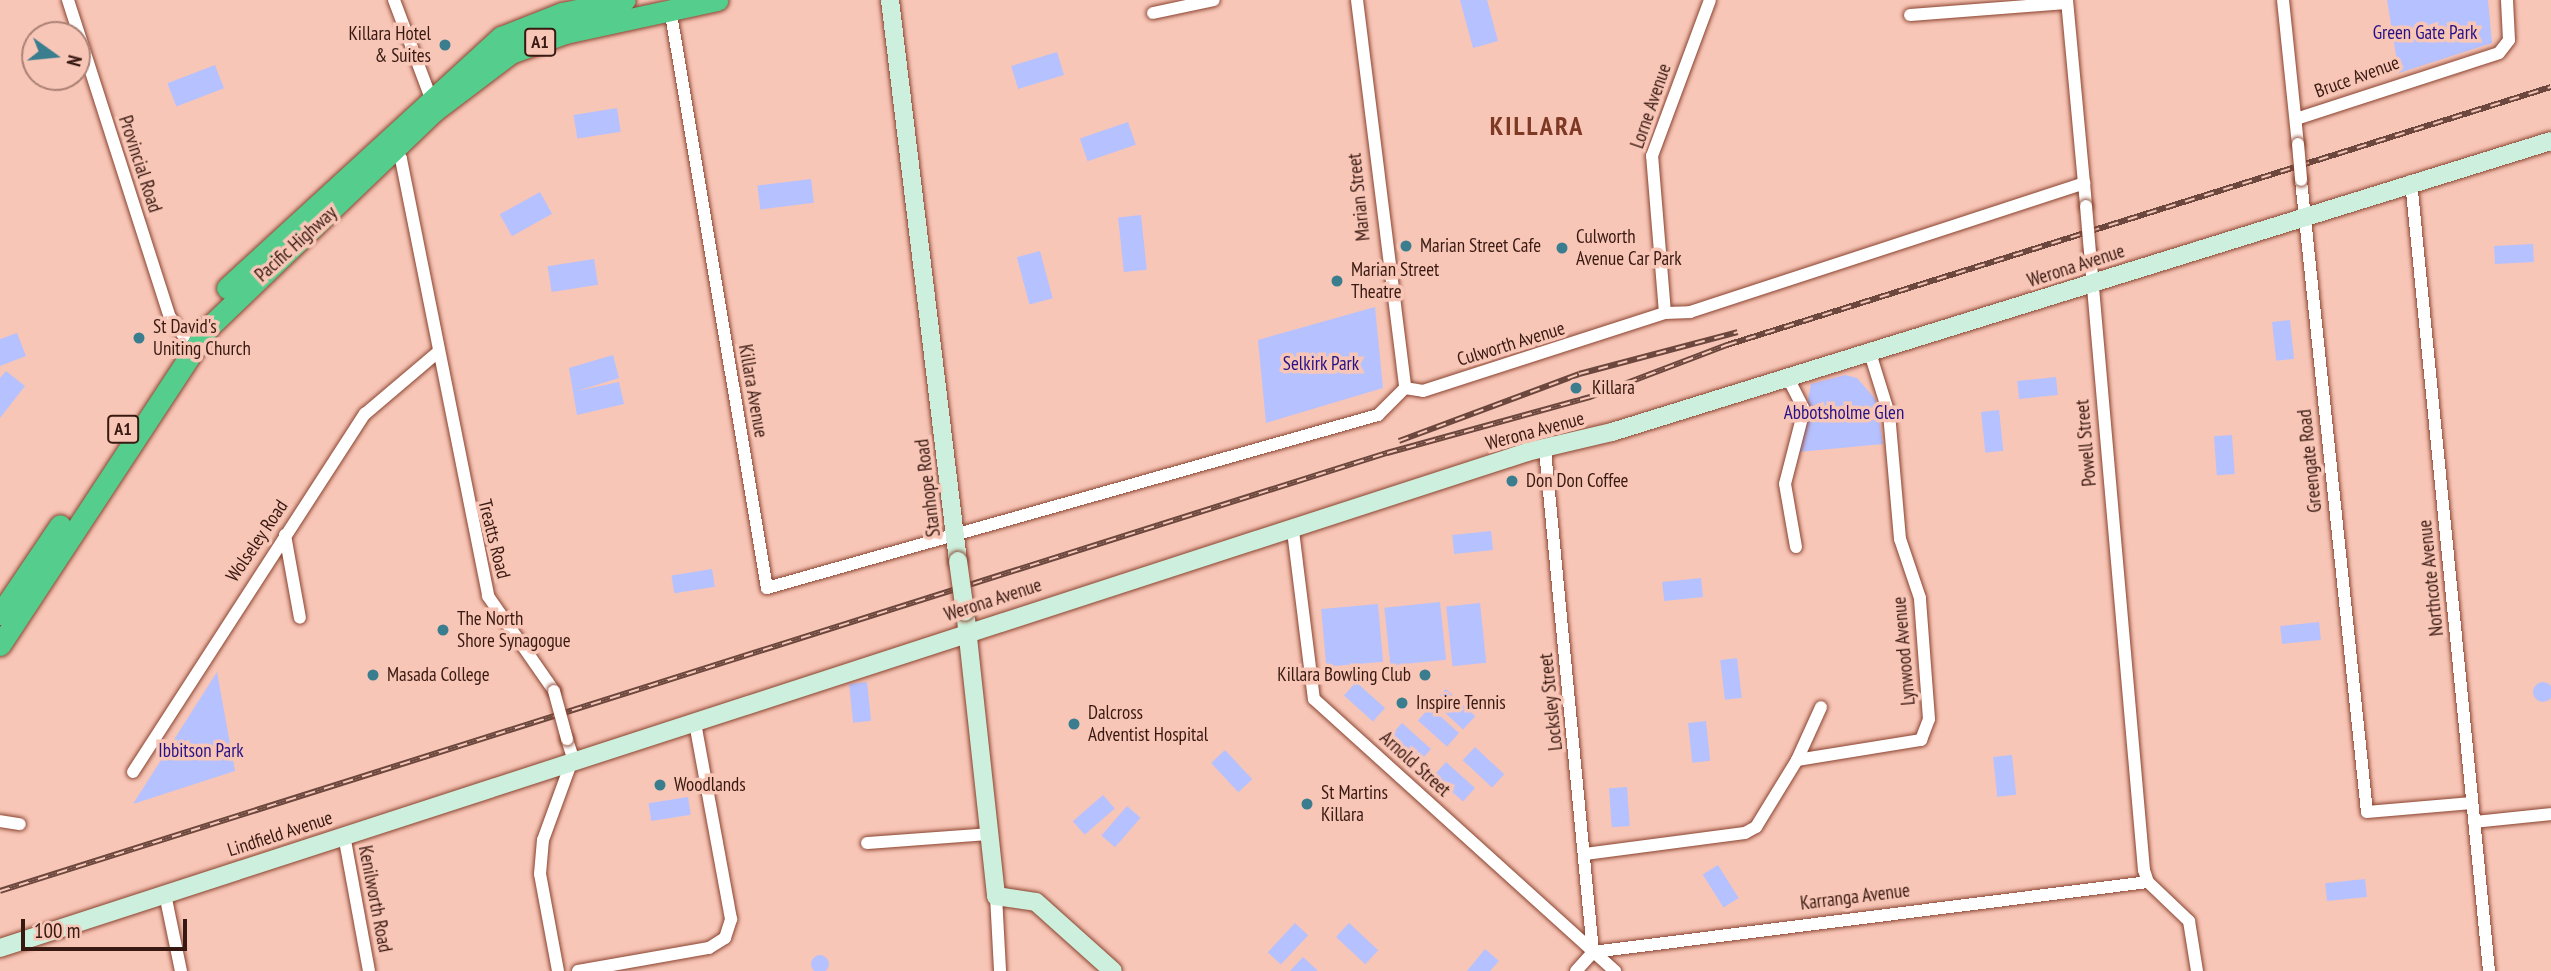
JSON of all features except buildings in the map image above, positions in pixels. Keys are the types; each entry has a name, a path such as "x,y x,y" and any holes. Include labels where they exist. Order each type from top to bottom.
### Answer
{"highway":[{"name":"Pacific Highway","path":"3,627 209,327 392,145 430,96 501,37 562,13 625,0"},
{"name":"Pacific Highway","path":"3,627 184,337 287,228 511,53 670,8 717,0"}],"street":[{"name":"Provincial Road","path":"68,0 170,317 184,337"},
{"path":"394,0 430,96"},
{"name":"Stanhope Road","path":"890,0 965,612 996,895 1000,971"},
{"path":"1153,13 1213,0"},
{"name":"Marian Street","path":"1357,0 1405,388"},
{"name":"Lorne Avenue","path":"1665,313 1651,163 1710,0"},
{"name":"Greengate Road","path":"2283,0 2367,812 2472,803"},
{"name":"Bruce Avenue","path":"2296,119 2499,53 2509,40 2507,0"},
{"path":"1910,15 2067,1"},
{"name":"Powell Street","path":"2067,1 2148,882"},
{"name":"Killara Avenue","path":"670,8 767,588 955,537"},
{"name":"Werona Avenue","path":"573,758 695,723 967,630 1293,531 1545,450 1870,353 2411,181 2551,141"},
{"name":"Treatts Road","path":"392,145 488,596 554,691 573,758"},
{"name":"Northcote Avenue","path":"2411,181 2489,971"},
{"name":"Culworth Avenue","path":"1405,388 1423,391 1665,313 1690,312 2084,183"},
{"name":"Wolseley Road","path":"133,772 365,414 438,352"},
{"name":"Lynwood Avenue","path":"1797,760 1913,744 1929,719 1920,598 1900,539 1889,414 1870,353"},
{"path":"1787,376 1804,410 1785,484 1796,547"},
{"path":"955,537 1378,415 1405,388"},
{"name":"Locksley Street","path":"1545,450 1593,952"},
{"name":"Arnold Street","path":"1293,531 1314,699 1615,971"},
{"path":"285,535 300,618"},
{"path":"1585,853 1745,833 1756,827 1797,760 1821,707"},
{"path":"578,971 709,948 725,938 731,919 695,723"},
{"path":"558,971 540,874 543,840 573,758"},
{"name":"Lindfield Avenue","path":"0,948 573,758"},
{"path":"2474,822 2551,814"},
{"path":"0,821 20,824"},
{"path":"867,843 989,834"},
{"name":"Kenilworth Road","path":"344,835 369,971"},
{"path":"2148,882 2189,921 2197,971"},
{"name":"Karranga Avenue","path":"1593,952 2148,882"},
{"path":"166,894 181,971"},
{"path":"996,895 1035,902 1113,971"},
{"path":"1576,971 1593,952"}],"green space":[{"path":"1460,0 1487,0 1498,41 1473,48"},
{"name":"Green Gate Park","path":"2387,0 2488,0 2492,43 2399,73"},
{"path":"1057,52 1064,75 1018,89 1011,66"},
{"path":"215,65 224,88 176,107 167,83"},
{"path":"617,108 621,132 577,139 574,115"},
{"path":"1128,122 1136,145 1088,161 1080,139"},
{"path":"811,179 814,203 760,209 757,186"},
{"path":"540,192 552,214 512,236 500,214"},
{"path":"1141,215 1147,270 1124,272 1118,217"},
{"path":"2533,244 2534,262 2495,264 2494,246"},
{"path":"1040,251 1053,298 1029,305 1017,257"},
{"path":"594,259 598,285 552,292 548,266"},
{"name":"Selkirk Park","path":"1375,307 1383,388 1266,423 1258,340"},
{"path":"2290,320 2294,359 2276,361 2272,322"},
{"path":"17,333 26,356 0,366 0,339"},
{"path":"613,355 619,378 577,391 619,382 624,404 577,415 569,368"},
{"path":"6,371 25,386 0,418 0,378"},
{"name":"Abbotsholme Glen","path":"1845,375 1857,378 1876,400 1883,444 1798,452 1811,384"},
{"path":"2056,377 2058,395 2019,399 2017,381"},
{"path":"1999,410 2003,451 1985,453 1981,412"},
{"path":"2232,435 2235,474 2217,475 2214,436"},
{"path":"1491,531 1493,550 1454,554 1452,535"},
{"path":"712,569 715,587 674,593 672,575"},
{"path":"1701,578 1703,597 1664,601 1662,582"},
{"path":"1440,602 1446,660 1390,666 1384,608"},
{"path":"1480,603 1486,663 1452,666 1446,607"},
{"path":"1378,604 1383,662 1326,667 1321,609"},
{"path":"2319,622 2321,640 2282,644 2280,626"},
{"path":"1737,658 1742,698 1725,700 1720,660"},
{"name":"Ibbitson Park","path":"217,672 235,771 133,804"},
{"path":"867,682 871,721 853,723 849,684"},
{"path":"1356,682 1385,708 1373,721 1344,695"},
{"path":"2543,682 2550,685 2553,692 2550,699 2543,702 2536,699 2533,692 2536,685"},
{"path":"1446,689 1475,716 1463,729 1434,702"},
{"path":"1430,707 1459,733 1447,746 1418,720"},
{"path":"1706,721 1710,761 1692,763 1688,723"},
{"path":"1402,723 1431,749 1419,762 1390,736"},
{"path":"1475,747 1504,774 1492,787 1463,760"},
{"path":"1225,750 1252,779 1238,792 1211,763"},
{"path":"2012,755 2016,795 1997,797 1993,757"},
{"path":"1446,762 1475,788 1463,801 1434,775"},
{"path":"1627,787 1630,826 1612,827 1609,788"},
{"path":"1103,795 1115,809 1085,835 1073,821"},
{"path":"688,797 691,815 651,821 648,803"},
{"path":"1127,806 1141,818 1115,847 1101,835"},
{"path":"1718,865 1739,898 1723,908 1703,875"},
{"path":"2365,879 2367,897 2327,901 2325,883"},
{"path":"1295,923 1308,935 1281,965 1268,952"},
{"path":"1349,923 1378,950 1365,964 1336,937"},
{"path":"1485,949 1499,961 1490,971 1467,971"},
{"path":"820,955 826,958 829,964 826,970 820,973 814,970 811,964 814,958"},
{"path":"1303,957 1318,971 1290,971"}],"railway":[{"path":"0,891 1387,453 1590,397 1727,345 2551,87"},
{"path":"1399,441 1579,374 1738,332"}],"place":[{"name":"Killara Hotel & Suites","path":"445,45"},
{"name":"Marian Street Cafe","path":"1406,246"},
{"name":"Culworth Avenue Car Park","path":"1562,248"},
{"name":"Marian Street Theatre","path":"1337,281"},
{"name":"St David's Uniting Church","path":"139,338"},
{"name":"Killara","path":"1576,388"},
{"name":"Don Don Coffee","path":"1512,481"},
{"name":"The North Shore Synagogue","path":"443,630"},
{"name":"Masada College","path":"373,675"},
{"name":"Killara Bowling Club","path":"1425,675"},
{"name":"Inspire Tennis","path":"1402,703"},
{"name":"Dalcross Adventist Hospital","path":"1074,724"},
{"name":"Woodlands","path":"660,785"},
{"name":"St Martins Killara","path":"1307,804"}],"district":[{"name":"KILLARA","path":"1537,126"}]}
